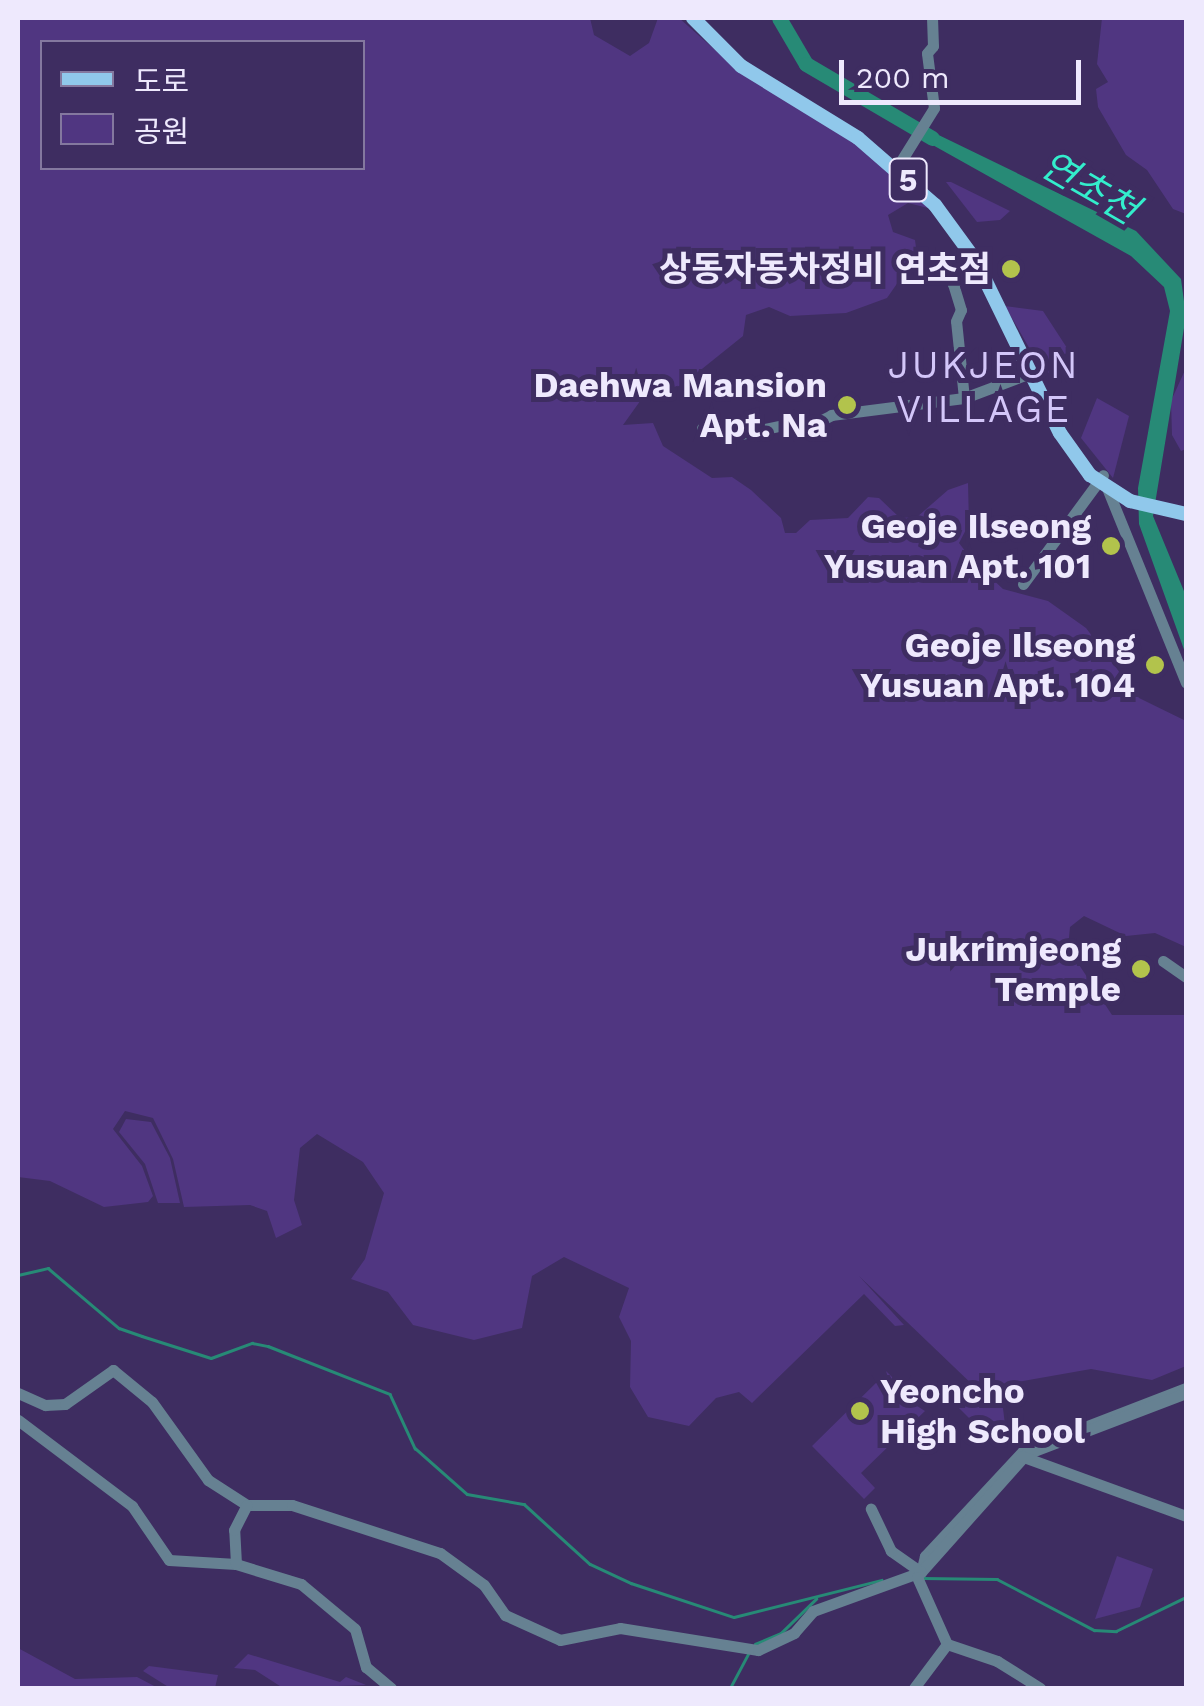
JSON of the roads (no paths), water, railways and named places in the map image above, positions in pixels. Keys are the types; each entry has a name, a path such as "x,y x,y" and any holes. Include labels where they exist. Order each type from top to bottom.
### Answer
{"main road":[{"name":"5","path":"692,18 761,81 896,169 935,205 976,262 1050,409 1105,482"},
{"path":"1105,482 1186,512"}],"street":[{"path":"896,169 933,111 927,52 933,46 932,18"},
{"path":"964,398 956,321 961,310 953,284 976,262"},
{"path":"702,428 732,436 788,424 806,428 831,415 964,398 1030,372"},
{"path":"1021,583 1105,482 1186,683"},
{"path":"1164,960 1186,977"},
{"path":"18,1393 45,1405 65,1404 113,1370 152,1402 208,1480 246,1505 292,1505 440,1553 484,1585 504,1615 560,1640 620,1628 758,1650 794,1632 813,1611 915,1576 1020,1456 1186,1390"},
{"path":"18,1420 132,1506 169,1560 236,1564 292,1579 355,1629 366,1667 392,1688"},
{"path":"1020,1456 1186,1516"},
{"path":"236,1564 234,1530 246,1505"},
{"path":"871,1509 890,1550 915,1576 947,1644 997,1661 1040,1688"},
{"path":"914,1688 947,1644"}],"waterway":[{"path":"779,18 806,64 932,138"},
{"path":"18,1275 48,1268 119,1328 142,1336 211,1358 252,1343 268,1346 390,1394 415,1448 467,1494 524,1504 590,1564 631,1583 734,1617 881,1580"},
{"path":"923,1578 997,1579 1094,1630 1116,1631 1186,1597"},
{"path":"755,1644 781,1633 816,1599"},
{"path":"730,1688 748,1654"}],"place":[{"name":"상동자동차정비 연초점","path":"1011,269"},
{"name":"Daehwa Mansion Apt. Na","path":"847,405"},
{"name":"Geoje Ilseong Yusuan Apt. 101","path":"1111,546"},
{"name":"Geoje Ilseong Yusuan Apt. 104","path":"1155,665"},
{"name":"Jukrimjeong Temple","path":"1141,969"},
{"name":"Yeoncho High School","path":"860,1411"}],"district":[{"name":"JUKJEON VILLAGE","path":"984,388"}],"water label":[{"name":"연초천","path":"1089,188"}]}
